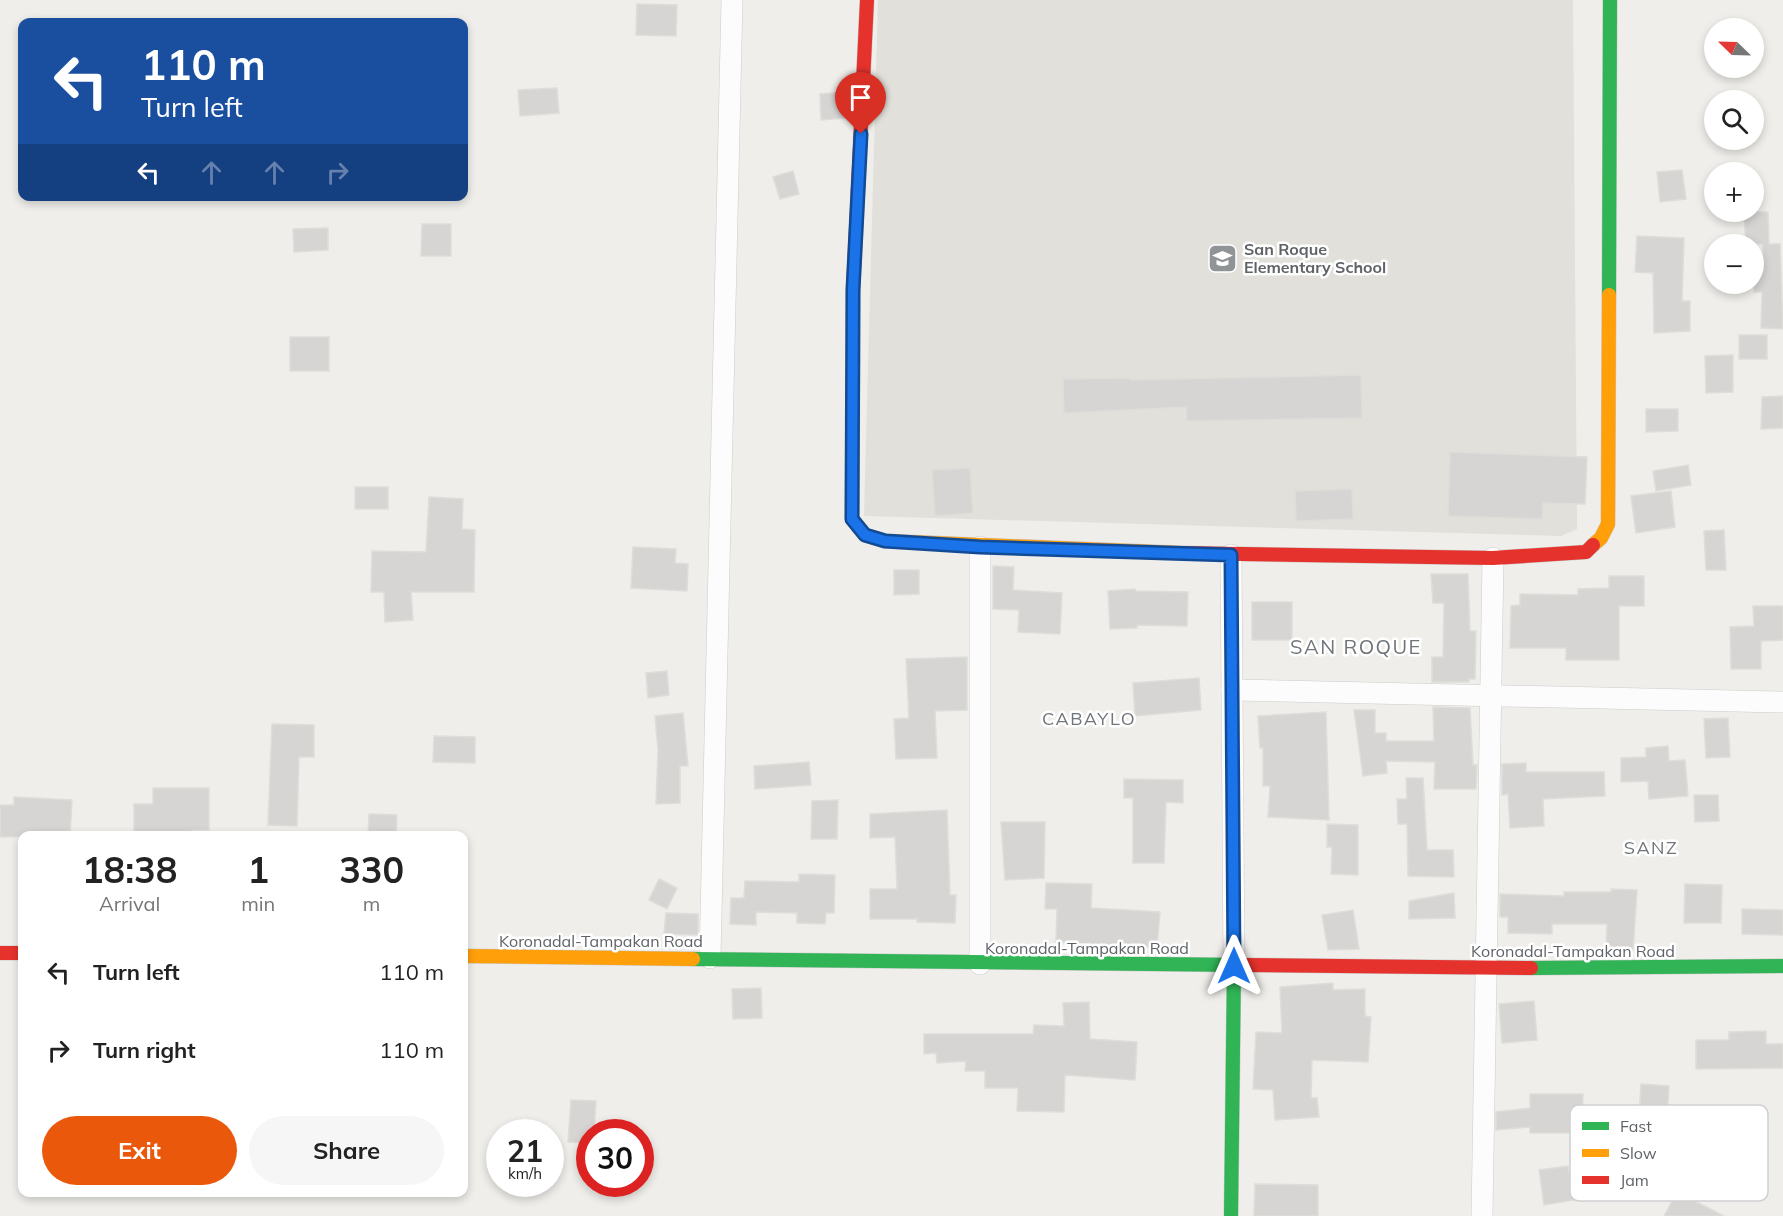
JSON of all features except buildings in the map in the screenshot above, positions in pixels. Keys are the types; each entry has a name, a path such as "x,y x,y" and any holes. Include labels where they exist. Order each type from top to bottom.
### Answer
{"street":[{"path":"710,958 732,0"},
{"path":"867,0 853,290 852,519 865,535 885,541 980,547 1231,555 1492,558 1586,552 1602,538 1608,524 1610,0"},
{"path":"980,547 980,964"},
{"path":"1231,555 1234,966 1231,1216"},
{"path":"1482,1216 1492,558"},
{"path":"1232,690 1783,702"},
{"path":"0,953 18,953"},
{"name":"Koronadal-Tampakan Road","path":"468,956 980,964 1485,968 1783,966"}],"shaded area":[{"name":"San Roque Elementary School","path":"878,0 1573,0 1577,529 1561,536 864,516"}],"traffic: fast":[{"path":"1609,295 1610,0"},
{"path":"693,959 1242,965"},
{"path":"1231,1216 1234,966"},
{"path":"1531,968 1783,966"}],"traffic: slow":[{"path":"1593,545 1601,538 1608,524 1609,295"},
{"path":"853,361 852,519 865,535 885,541 1181,553"},
{"path":"468,956 693,959"}],"traffic: jam":[{"path":"853,361 853,290 867,0"},
{"path":"1181,553 1493,558 1586,552 1593,545"},
{"path":"0,953 18,953"},
{"path":"1242,965 1531,968"}],"place":[{"name":"San Roque Elementary School","path":"1223,258"}],"district":[{"name":"SAN ROQUE","path":"1356,646"},
{"name":"CABAYLO","path":"1089,718"},
{"name":"SANZ","path":"1651,847"}],"route":[{"path":"861,134 853,290 852,519 865,535 885,541 980,547 1231,555 1234,966"}]}
